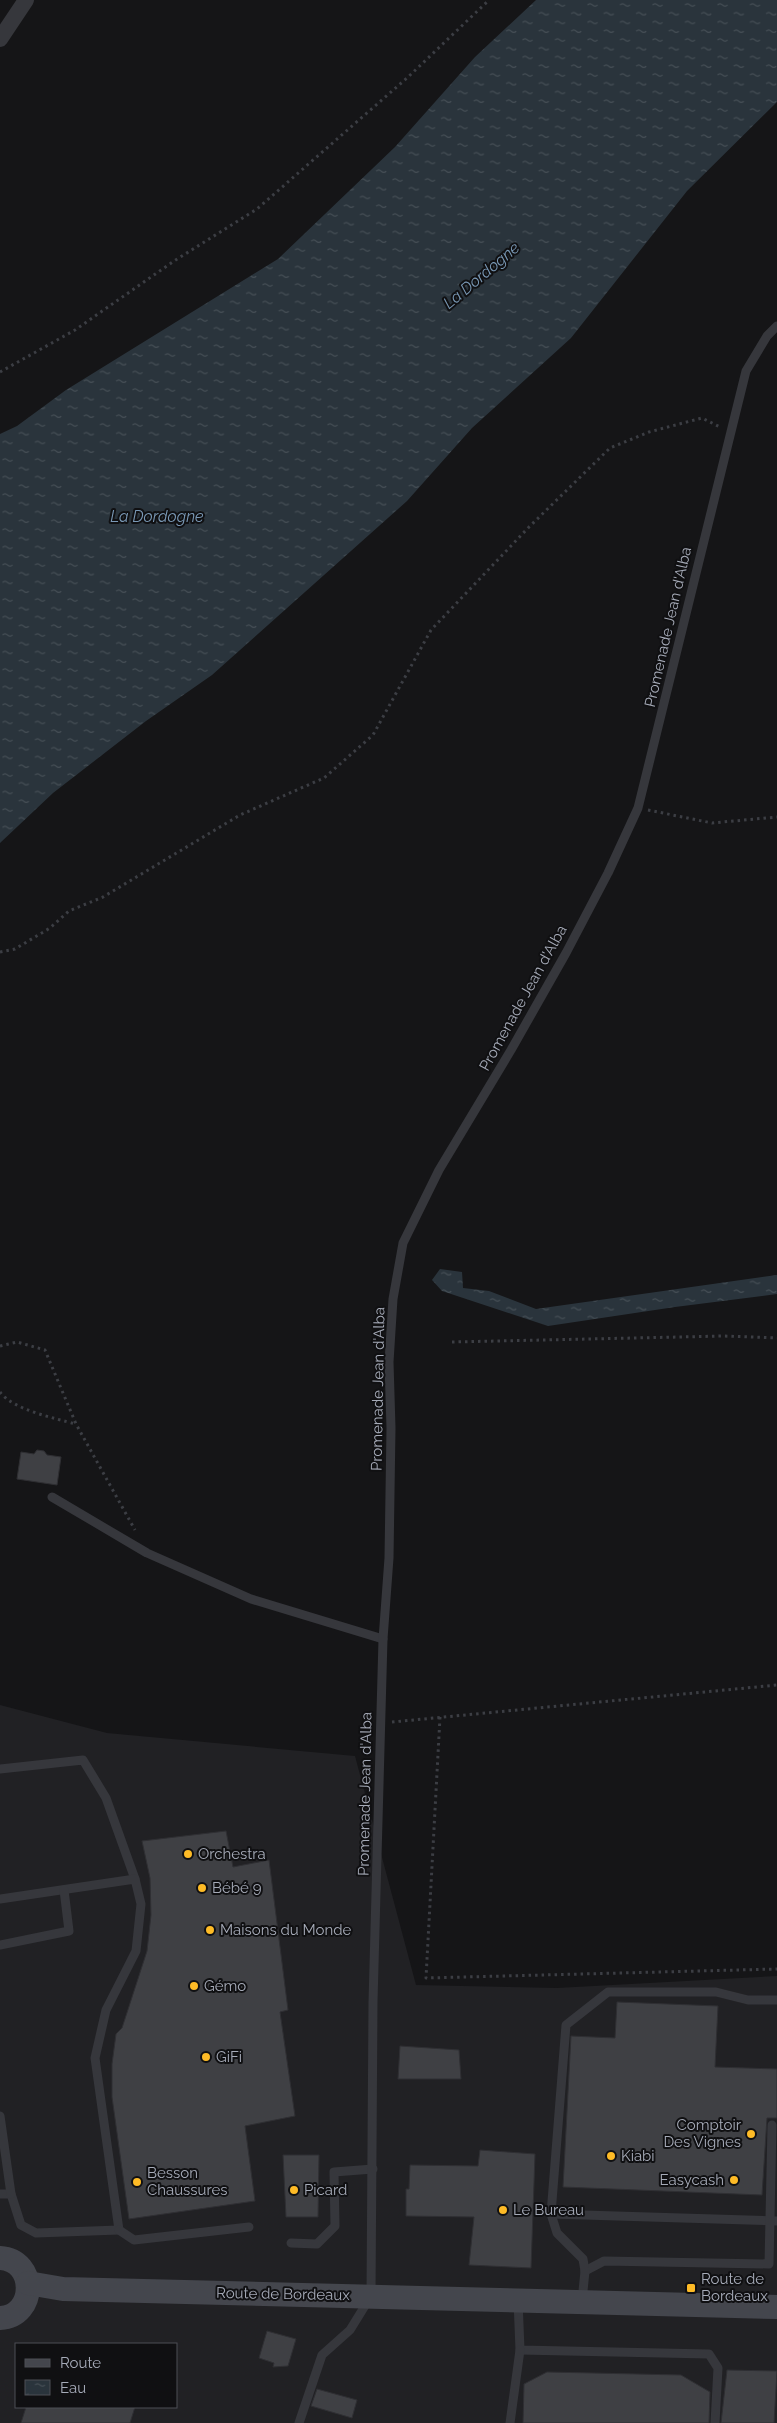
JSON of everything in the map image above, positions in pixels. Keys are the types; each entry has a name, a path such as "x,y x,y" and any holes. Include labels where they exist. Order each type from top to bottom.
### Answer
{"main road":[{"path":"0,2258 12,2261 20,2266 28,2283 26,2301 13,2315 1,2321"},
{"name":"Route de Bordeaux","path":"28,2283 62,2289 777,2306"}],"street":[{"path":"0,39 26,0"}],"lane":[{"name":"Promenade Jean d'Alba","path":"371,2296 373,2002 383,1639 389,1558 391,1428 389,1362 393,1299 403,1244 439,1170 511,1050 566,953 608,873 638,808 746,370 766,336 777,326"},
{"path":"52,1497 148,1553 251,1599 383,1639"},
{"path":"0,1769 83,1760 106,1798 135,1880 141,1904 136,1951 106,2010 96,2058 119,2230"},
{"path":"0,1899 135,1880"},
{"path":"0,1945 69,1931 64,1890"},
{"path":"582,2302 585,2271 583,2259 557,2233 551,2214 566,2025 608,1992 716,1992 748,2000 777,2000"},
{"path":"0,2116 11,2194 21,2225 36,2233 119,2230 134,2240 249,2227"},
{"path":"585,2271 604,2261 769,2264 774,2221 772,2125"},
{"path":"291,2243 317,2244 335,2226 334,2172 373,2169"},
{"path":"0,2194 11,2194"},
{"path":"551,2214 774,2221"},
{"path":"299,2423 322,2355 350,2330 371,2296"},
{"path":"510,2423 520,2350 518,2300"},
{"path":"520,2350 709,2354 718,2368 715,2423"}],"path":[{"path":"0,372 75,330 174,261 257,209 407,78 489,0"},
{"path":"0,952 15,949 50,928 70,911 102,897 240,815 324,778 374,735 431,630 529,527 610,448 649,432 702,418 730,432"},
{"path":"638,808 712,823 777,817"},
{"path":"452,1342 724,1336 777,1338"},
{"path":"0,1346 17,1342 45,1350 76,1424 148,1553"},
{"path":"0,1392 4,1398 39,1414 76,1424"},
{"path":"381,1723 777,1685"},
{"path":"440,1717 426,1978 777,1969"}],"shaded area":[{"path":"0,1705 107,1733 355,1756 416,1985 557,1988 777,1976 777,2423 0,2423"}],"water":[{"name":"La Dordogne","path":"536,0 777,0 777,102 687,191 571,338 472,428 407,501 212,675 146,721 53,793 0,843 0,434 17,426 66,390 278,259 395,147 475,57"},
{"path":"440,1269 462,1272 463,1288 489,1291 536,1309 777,1275 777,1294 548,1326 442,1291 432,1280"}],"building":[{"path":"37,1450 44,1451 47,1455 61,1457 57,1485 17,1479 21,1452 34,1454"},
{"path":"226,1831 233,1867 269,1860 288,2010 280,2012 295,2116 245,2126 255,2201 129,2219 112,2097 112,2064 116,2034 122,2028 147,1951 151,1915 150,1878 142,1841"},
{"path":"617,2002 718,2006 715,2067 777,2069 777,2118 767,2118 762,2195 563,2187 571,2036 615,2038"},
{"path":"400,2046 459,2050 461,2079 398,2079"},
{"name":"Le Bureau","path":"480,2150 535,2154 531,2268 469,2265 474,2217 406,2216 406,2189 409,2189 410,2165 478,2166"},
{"path":"283,2155 319,2155 318,2217 286,2217"},
{"path":"267,2331 296,2339 288,2366 273,2367 274,2363 259,2358"},
{"path":"727,2370 777,2371 774,2423 721,2423"},
{"path":"547,2372 681,2375 710,2392 709,2423 523,2423 524,2384"},
{"path":"317,2389 357,2400 352,2418 311,2406"},
{"path":"26,2408 135,2408 130,2423 21,2423"}],"place":[{"name":"Orchestra","path":"188,1854"},
{"name":"Bébé 9","path":"202,1888"},
{"name":"Maisons du Monde","path":"210,1930"},
{"name":"Gémo","path":"194,1986"},
{"name":"GiFi","path":"206,2057"},
{"name":"Comptoir Des Vignes","path":"751,2134"},
{"name":"Kiabi","path":"611,2156"},
{"name":"Easycash","path":"734,2180"},
{"name":"Besson Chaussures","path":"137,2182"},
{"name":"Picard","path":"294,2190"},
{"name":"Le Bureau","path":"503,2210"},
{"name":"Route de Bordeaux","path":"691,2288"}]}
